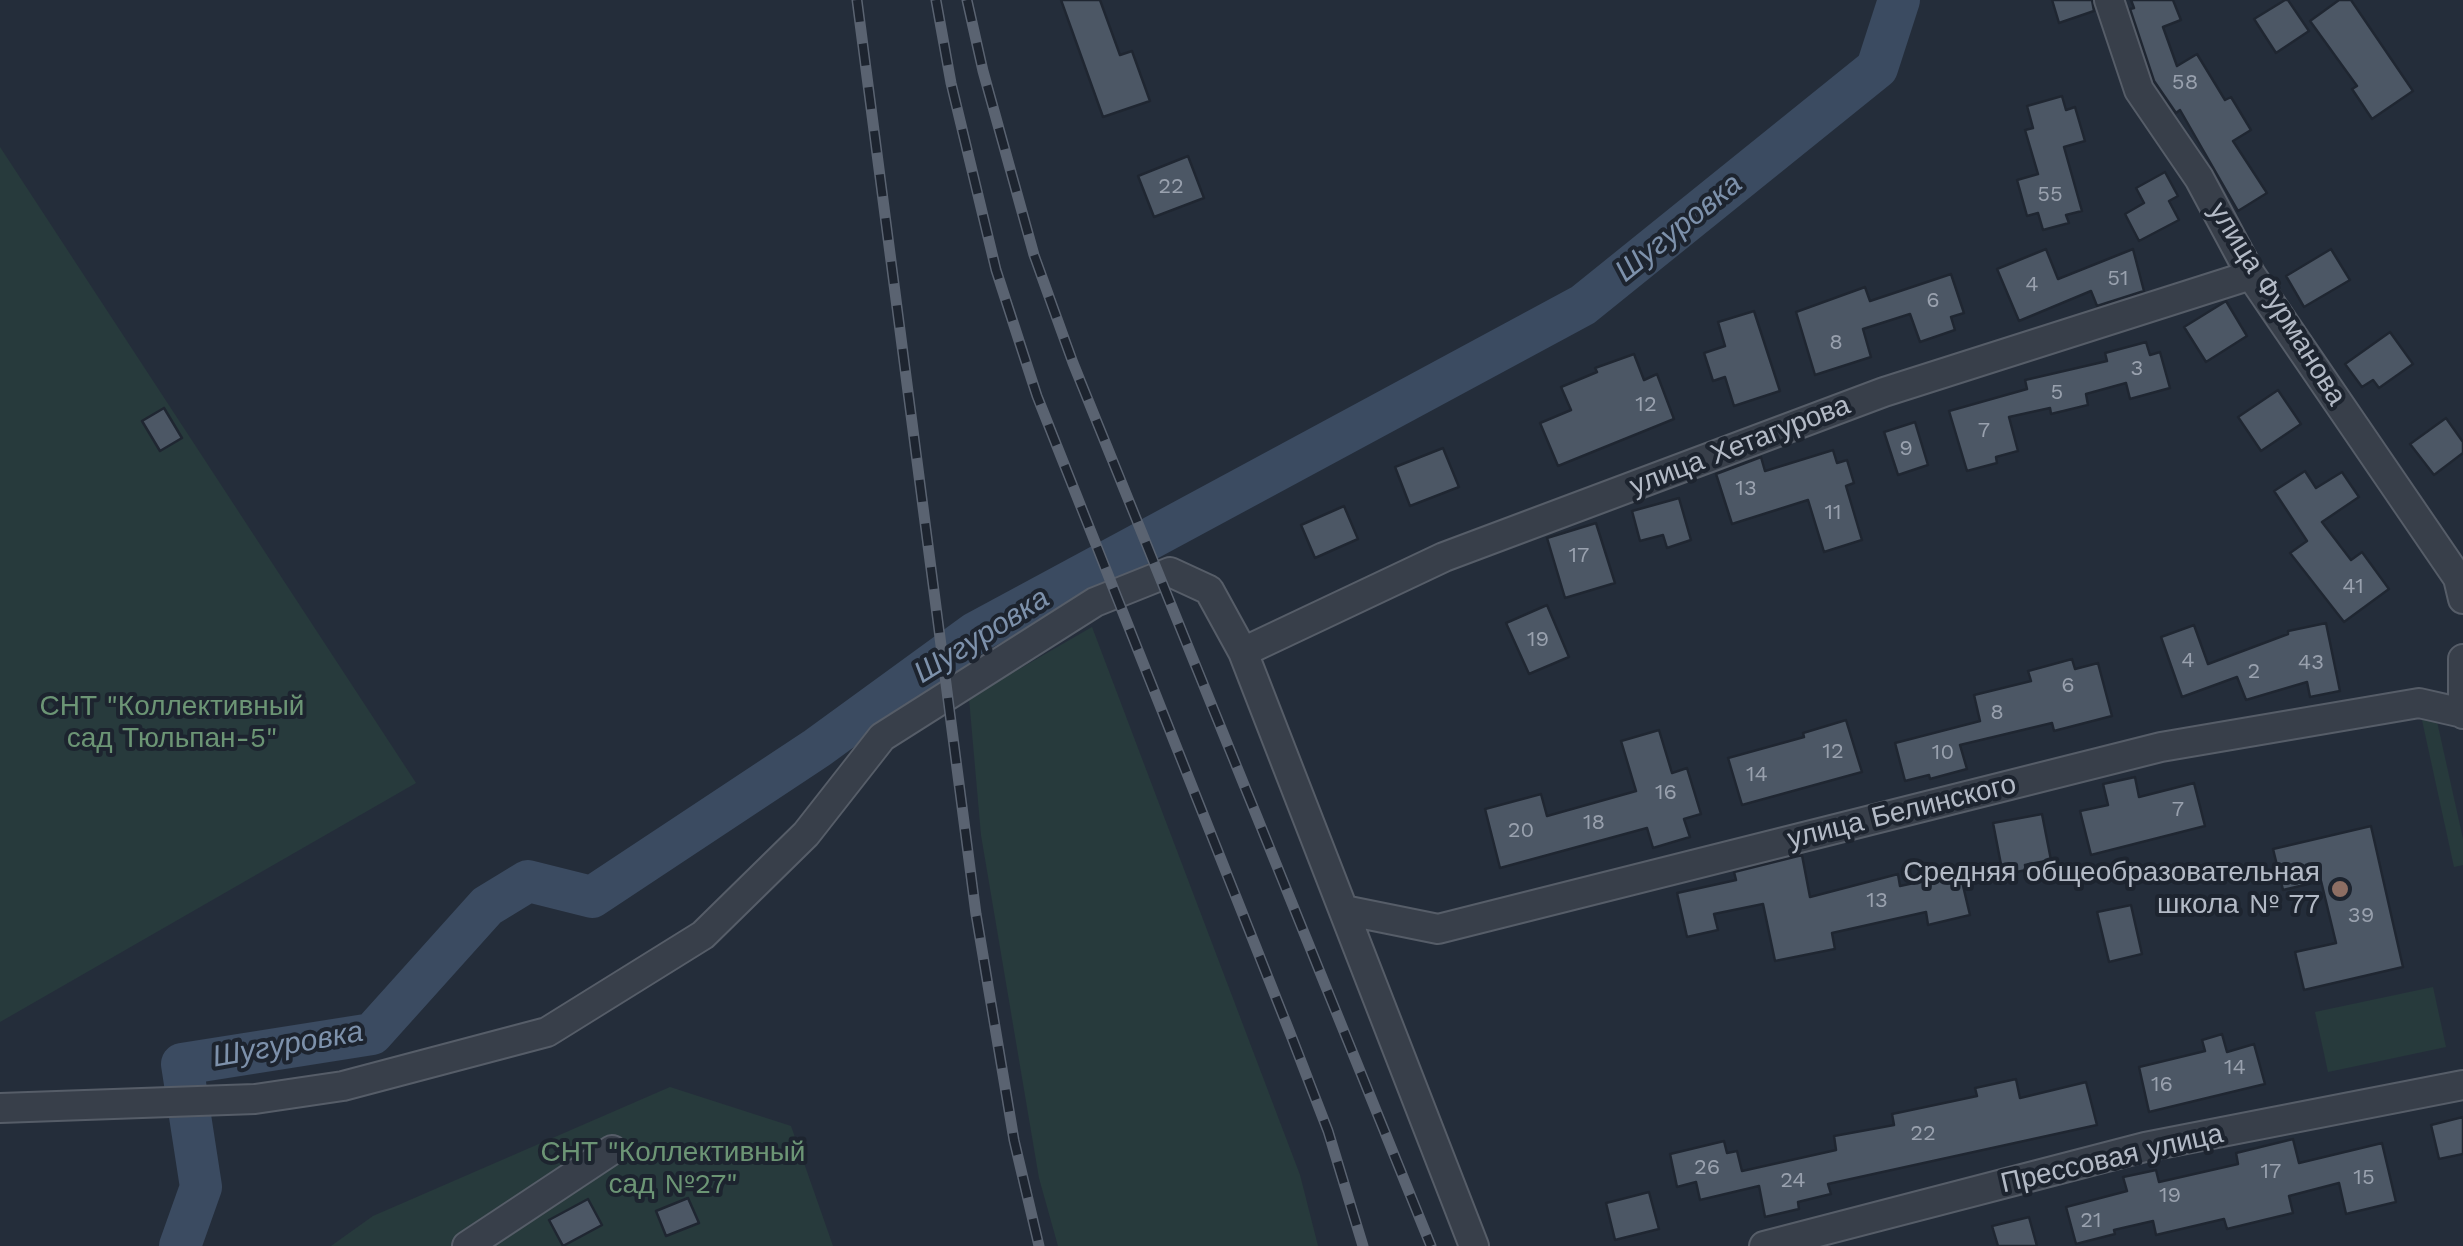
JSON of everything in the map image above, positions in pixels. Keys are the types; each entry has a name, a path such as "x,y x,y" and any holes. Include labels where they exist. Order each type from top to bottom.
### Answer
{"street":[{"name":"улица Фурманова","path":"2109,0 2139,90 2199,178 2251,275 2458,578 2463,599"},
{"name":"улица Хетагурова","path":"1243,652 1444,557 1774,433 1884,392 2251,275"},
{"path":"0,1108 255,1099 343,1086 547,1032 703,934 806,834 882,738 1094,602 1170,572 1209,590 1243,652 1474,1246"},
{"path":"2463,659 2463,714"},
{"name":"улица Белинского","path":"1344,910 1438,928 2161,747 2419,703 2463,714"},
{"name":"Прессовая улица","path":"1764,1246 2145,1147 2463,1085"},
{"path":"468,1246 612,1150"}],"green space":[{"name":"СНТ \"Коллективный сад Тюльпан-5\"","path":"0,147 416,783 0,1022"},
{"path":"1092,627 1300,1175 1318,1246 1058,1246 1039,1178 981,835 969,698"},
{"path":"2436,717 2463,839 2463,865 2454,867 2422,720"},
{"path":"2433,987 2446,1047 2328,1072 2315,1012"},
{"name":"СНТ \"Коллективный сад №27\"","path":"670,1087 791,1126 833,1246 331,1246 373,1216"}],"building":[{"path":"1061,0 1100,0 1120,55 1132,51 1150,101 1103,117"},
{"path":"2052,0 2092,0 2094,11 2059,23"},
{"path":"2131,0 2173,0 2181,20 2163,27 2177,66 2197,54 2225,100 2231,97 2251,130 2233,141 2267,193 2238,211 2180,110 2176,113 2154,81 2130,9 2134,8"},
{"path":"2285,0 2309,31 2276,53 2254,19"},
{"path":"2339,0 2351,0 2413,91 2372,119 2352,89 2357,86 2310,21"},
{"path":"2062,96 2066,110 2075,107 2085,141 2064,147 2082,211 2066,215 2069,223 2043,230 2038,213 2027,216 2017,180 2038,174 2025,130 2033,128 2027,106"},
{"path":"1188,156 1204,198 1154,217 1138,176"},
{"path":"2165,172 2178,196 2169,201 2179,220 2139,241 2125,214 2144,203 2136,188"},
{"path":"2046,249 2058,279 2133,249 2144,291 2097,306 2091,291 2019,321 1997,269"},
{"path":"2331,249 2350,280 2304,307 2286,276"},
{"path":"1951,274 1964,313 1951,317 1955,330 1920,342 1910,314 1863,329 1871,357 1815,375 1796,312 1865,287 1870,301"},
{"path":"2226,301 2247,336 2206,362 2184,327"},
{"path":"1754,311 1780,391 1734,406 1725,377 1713,381 1704,353 1725,346 1718,322"},
{"path":"2390,332 2413,364 2379,388 2373,380 2362,387 2345,364"},
{"path":"2146,342 2150,355 2160,352 2170,388 2130,399 2126,383 2086,394 2088,405 2051,414 2050,408 2009,417 2018,451 1996,457 1997,463 1967,471 1949,411 2027,389 2025,380 2107,361 2105,353"},
{"path":"1634,354 1644,380 1657,374 1674,419 1558,466 1540,423 1571,410 1561,387 1597,372 1595,368"},
{"path":"2278,390 2301,424 2261,451 2238,417"},
{"path":"164,408 182,438 160,451 142,421"},
{"path":"2446,418 2463,442 2463,453 2434,475 2410,444"},
{"path":"1915,422 1928,465 1898,475 1884,432"},
{"path":"1443,448 1459,487 1410,506 1395,467"},
{"path":"1833,450 1837,463 1847,460 1854,483 1846,486 1862,540 1824,552 1808,500 1732,524 1716,474 1761,457 1765,471"},
{"path":"2305,471 2316,488 2342,472 2359,497 2322,522 2351,560 2362,552 2389,589 2344,622 2290,553 2307,541 2274,491"},
{"path":"1679,498 1691,540 1667,548 1663,535 1640,541 1632,511"},
{"path":"1344,506 1358,539 1315,558 1301,525"},
{"path":"1596,523 1615,583 1565,598 1547,538"},
{"path":"1547,605 1569,657 1529,674 1506,623"},
{"path":"2326,623 2340,691 2310,697 2307,682 2246,700 2237,677 2182,697 2161,637 2194,625 2208,664 2288,631"},
{"path":"2072,659 2075,669 2098,663 2112,716 2054,731 2052,723 1960,745 1967,769 1905,781 1895,743 1980,721 1974,695 2031,681 2028,671"},
{"path":"1846,720 1862,772 1742,805 1728,758 1804,737 1803,733"},
{"path":"1659,730 1672,773 1687,768 1701,814 1684,819 1690,837 1653,848 1647,828 1500,868 1485,809 1541,794 1547,816 1636,791 1621,741"},
{"path":"2135,777 2139,797 2194,783 2205,826 2091,855 2080,811 2108,805 2103,784"},
{"path":"2042,814 2051,860 2003,875 1993,823"},
{"path":"2371,826 2403,967 2304,990 2295,952 2336,943 2321,881 2283,890 2273,849"},
{"path":"1802,855 1810,897 1898,874 1900,886 1960,873 1970,915 1928,925 1926,912 1832,933 1835,949 1775,961 1763,904 1714,914 1718,930 1687,937 1677,893 1736,880 1734,872"},
{"path":"2131,905 2142,954 2109,962 2097,912"},
{"path":"2222,1034 2227,1052 2254,1044 2265,1084 2149,1112 2139,1067 2205,1051 2202,1040"},
{"path":"2016,1079 2020,1098 2086,1082 2097,1125 1828,1184 1831,1194 1798,1202 1799,1209 1765,1217 1759,1186 1700,1200 1696,1182 1677,1187 1670,1154 1724,1141 1727,1153 1737,1151 1742,1171 1836,1150 1834,1136 1894,1125 1892,1114 1977,1096 1975,1088"},
{"path":"2463,1117 2463,1154 2439,1159 2431,1125"},
{"path":"2293,1139 2299,1163 2382,1143 2396,1202 2346,1214 2339,1183 2289,1196 2293,1213 2227,1229 2224,1219 2156,1235 2153,1221 2076,1244 2066,1207 2127,1191 2123,1177 2156,1170 2159,1182 2238,1164 2236,1153"},
{"path":"1649,1192 1659,1229 1615,1240 1606,1203"},
{"path":"688,1198 699,1223 666,1236 656,1211"},
{"path":"588,1199 602,1225 563,1246 549,1220"},
{"path":"2029,1217 2037,1246 1998,1246 1992,1226"}],"waterway":[{"name":"Шугуровка","path":"180,1246 201,1187 182,1064 372,1034 487,906 528,881 592,897 817,748 975,633 1583,305 1877,68 1899,0"}],"railway":[{"path":"857,0 976,914 1014,1140 1039,1246"},
{"path":"936,0 951,83 996,270 1037,396 1328,1131 1363,1246"},
{"path":"967,0 1034,255 1073,363 1431,1246"}],"place":[{"name":"Средняя общеобразовательная школа № 77","path":"2340,889"}]}
